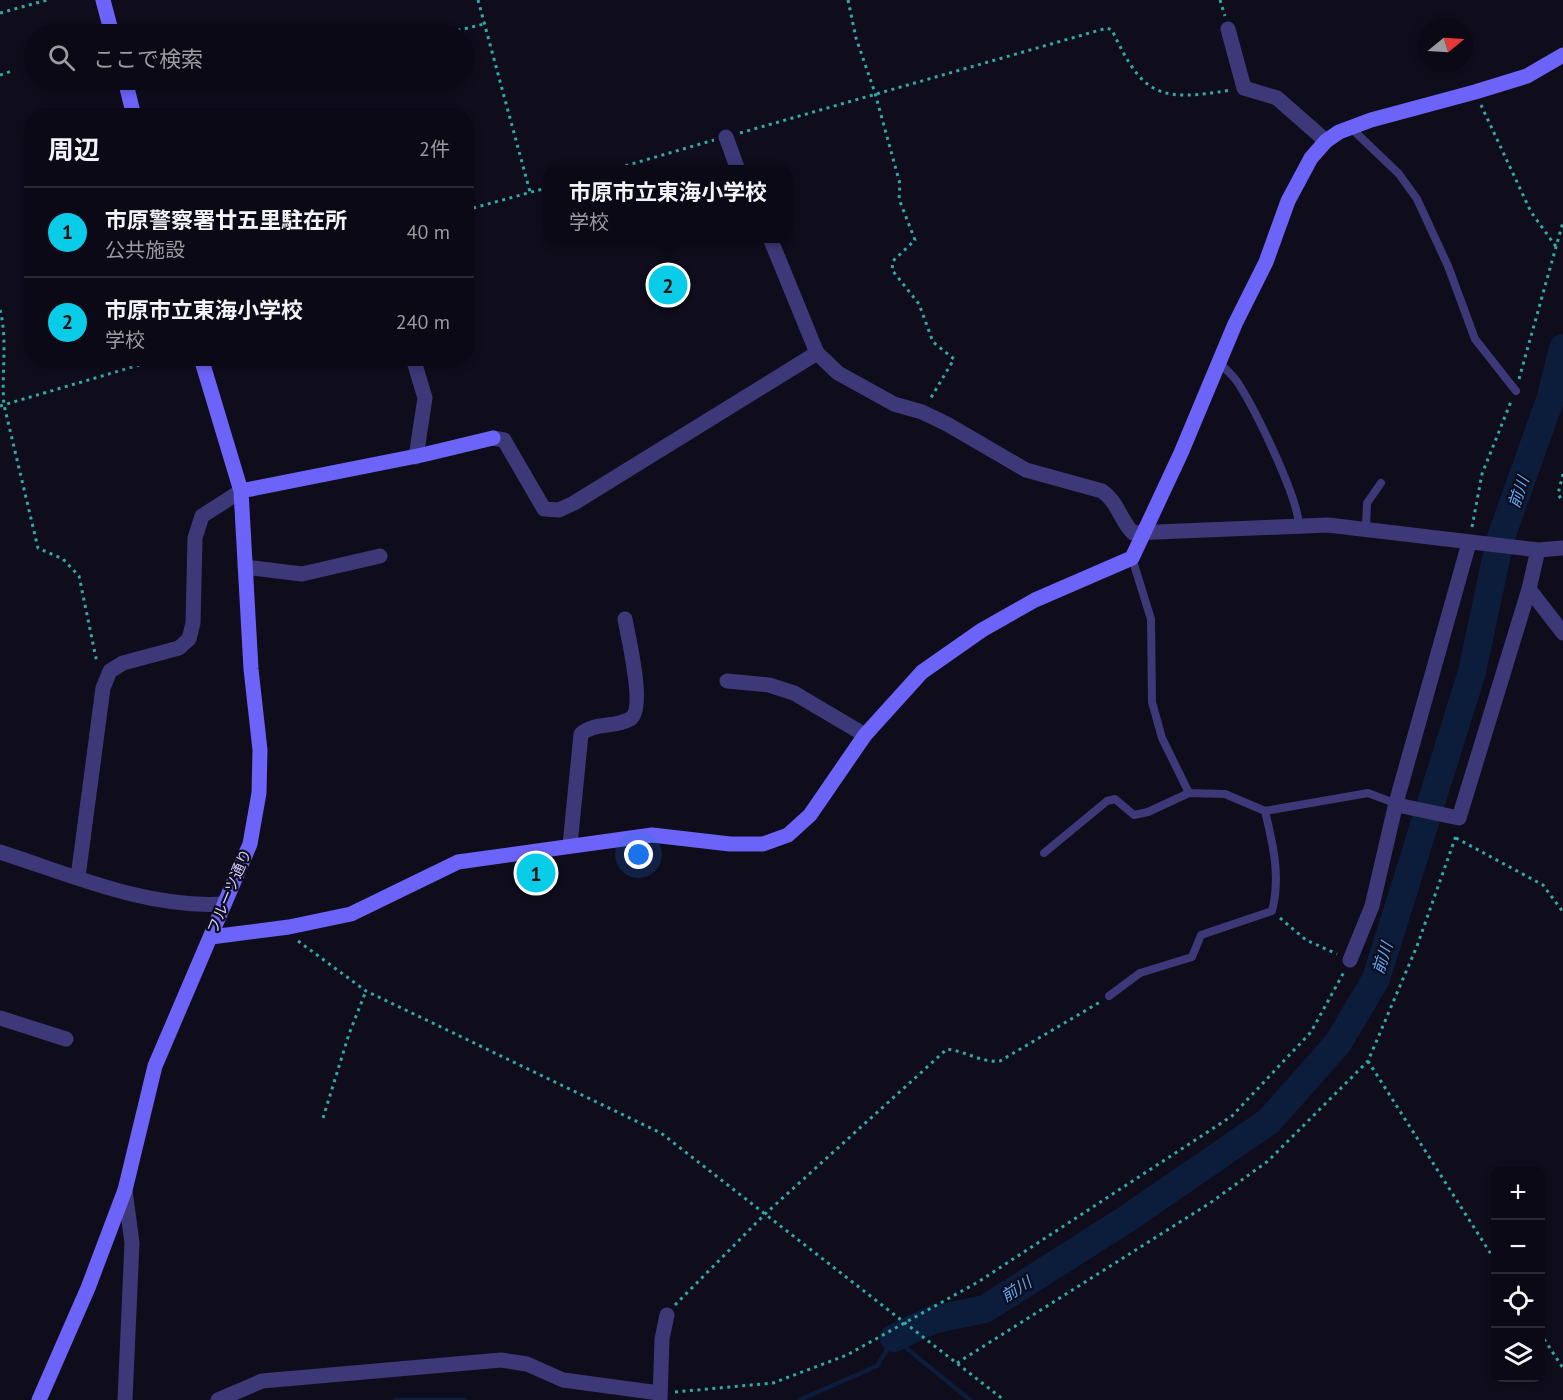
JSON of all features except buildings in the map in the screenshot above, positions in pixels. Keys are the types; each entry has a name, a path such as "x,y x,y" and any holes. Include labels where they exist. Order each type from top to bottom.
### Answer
{"street":[{"path":"103,0 109,24"},
{"path":"1228,29 1244,88 1277,98 1326,141"},
{"path":"211,937 289,927 351,914 458,862 652,835 730,844 763,844 788,835 810,815 865,735 922,672 982,630 1035,600 1132,558 1266,262 1288,201 1311,158 1326,141 1371,120 1475,93 1527,76 1563,55"},
{"path":"127,90 132,108"},
{"path":"726,137 736,165"},
{"path":"772,243 818,353 838,373 894,404 922,412 1026,470 1102,491 1111,498 1125,525 1133,533 1299,524 1366,527 1469,543 1538,550 1563,548"},
{"path":"78,877 103,688 110,671 123,663 179,648 189,639 193,623 195,538 202,516 241,491 416,457 493,438 504,440 544,509 559,510 574,504 818,353"},
{"name":"フルーツ通り","path":"39,1400 88,1288 125,1190 155,1066 250,844 259,793 260,750 241,491 203,366"},
{"path":"415,366 425,398 416,457"},
{"path":"1350,960 1372,906 1469,543"},
{"path":"1399,805 1459,818 1529,589 1538,550"},
{"path":"245,567 302,574 380,556"},
{"path":"1529,589 1563,633"},
{"path":"570,845 581,734 588,728 630,719 635,714 638,695 625,619"},
{"path":"727,681 769,686 794,693 865,735"},
{"path":"0,852 78,877 157,898 201,906 224,904"},
{"path":"0,1018 66,1039"},
{"path":"125,1190 132,1243 125,1400"},
{"path":"218,1400 262,1381 501,1360 526,1364 563,1380 660,1396 662,1339 667,1315"}],"lane":[{"path":"1351,128 1399,174 1417,199 1449,267 1476,339 1516,391"},
{"path":"1219,362 1237,382 1255,417 1282,472 1299,524"},
{"path":"1366,527 1367,503 1382,483"},
{"path":"1132,558 1151,619 1152,702 1162,738 1190,793"},
{"path":"1044,854 1107,801 1115,799 1134,815 1148,812 1190,793 1225,794 1265,811 1368,793 1399,805"},
{"path":"1109,996 1140,973 1192,957 1201,935 1272,911 1277,892 1275,861 1265,811"}],"path":[{"path":"0,13 47,0"},
{"path":"478,0 530,192"},
{"path":"848,0 855,38 875,93 900,184 899,199 915,240 893,261 892,270 919,304 933,342 954,359 922,412"},
{"path":"474,26 484,24"},
{"path":"628,165 1107,28 1112,30 1139,78 1152,88 1170,95 1189,97 1244,88"},
{"path":"0,75 12,71"},
{"path":"1475,93 1516,175 1531,212 1557,248"},
{"path":"474,208 545,188"},
{"path":"0,310 3,322 2,406 38,548 63,559 80,576 103,688"},
{"path":"2,406 136,366"},
{"path":"1563,474 1558,494 1563,502"},
{"path":"957,1364 1210,1203 1268,1161 1368,1061 1417,946 1456,837 1459,818"},
{"path":"1456,837 1543,885 1563,912"},
{"path":"660,1396 773,1383 847,1355 978,1282 1232,1116 1311,1032 1350,960 1306,940 1272,911"},
{"path":"289,927 300,944 366,991 661,1133 1004,1400"},
{"path":"323,1118 349,1034 366,991"},
{"path":"667,1315 765,1214 947,1049 960,1050 990,1062 1000,1061 1109,996"},
{"path":"1368,1061 1491,1254"},
{"path":"1545,1341 1563,1368"}],"waterway":[{"name":"前川","path":"894,1338 932,1320 985,1309 1125,1220 1269,1121 1338,1043 1376,979 1472,672 1500,540 1551,397 1563,348"},
{"path":"799,1400 877,1366 894,1338 970,1400"},
{"path":"395,1400 465,1400"}],"place":[{"name":"市原市立東海小学校","path":"668,285"},
{"name":"市原警察署廿五里駐在所","path":"536,873"}]}
